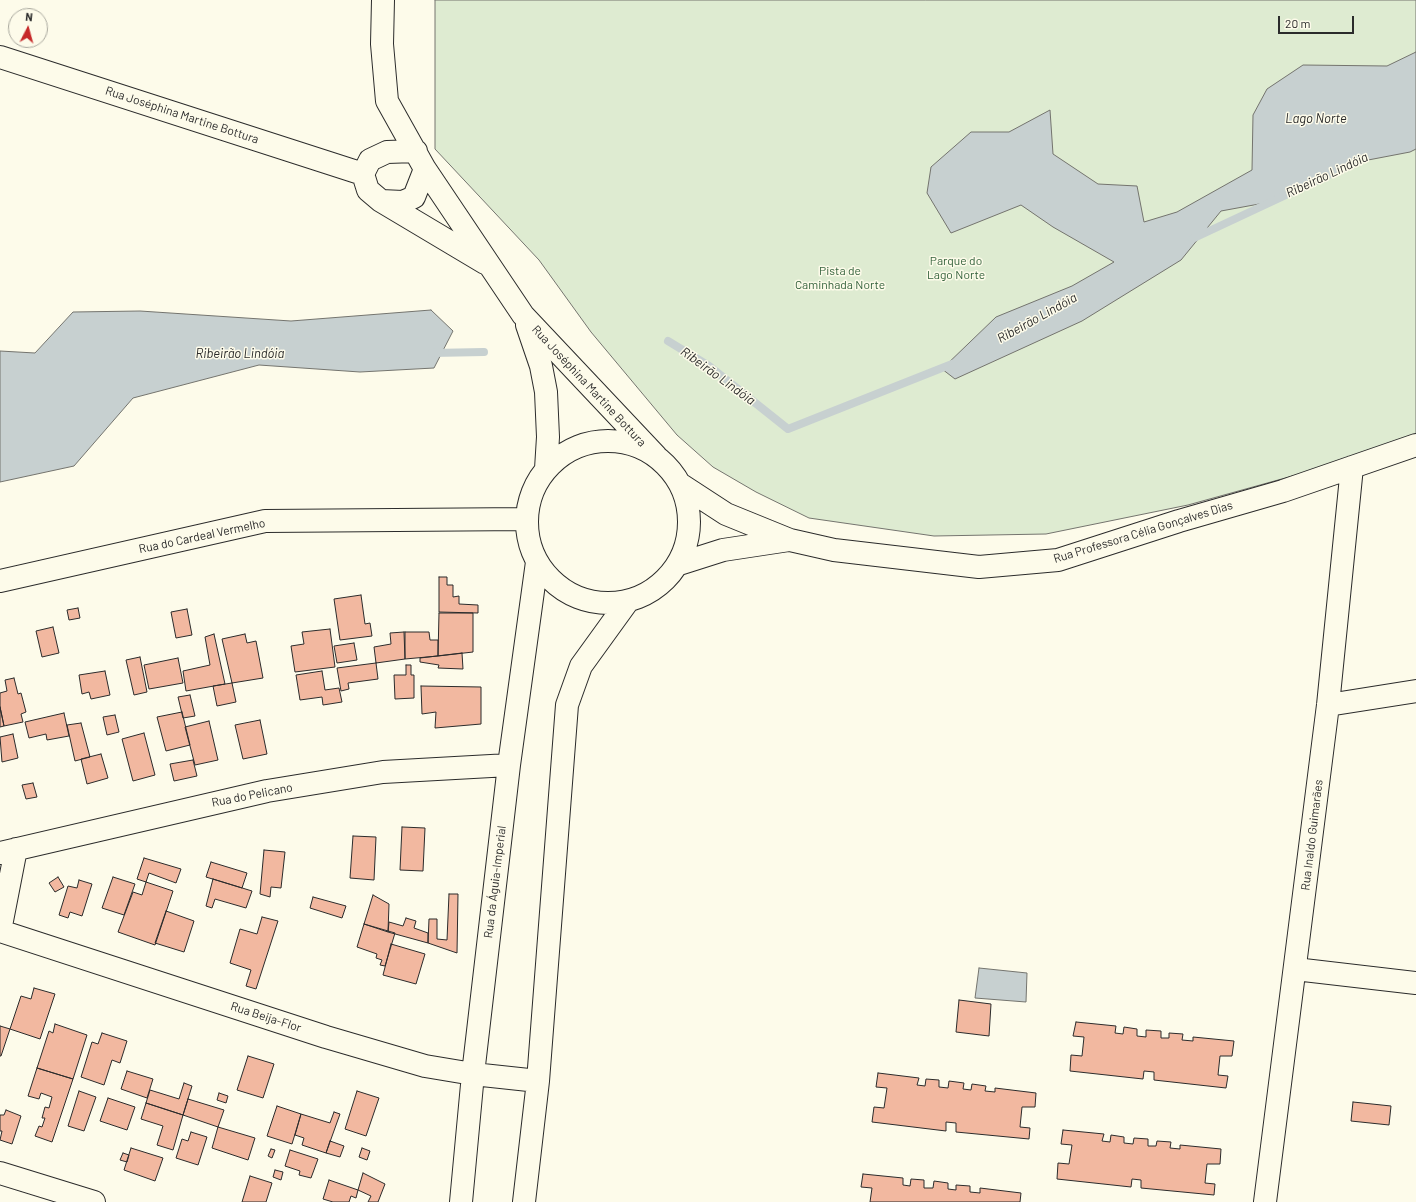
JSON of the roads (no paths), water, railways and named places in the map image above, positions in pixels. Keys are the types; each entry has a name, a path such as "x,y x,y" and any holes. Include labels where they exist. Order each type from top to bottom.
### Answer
{"street":[{"name":"Rua Joséphina Martine Bottura","path":"383,0 382,44 387,101 421,160 523,315 670,469 680,484"},
{"name":"Rua Joséphina Martine Bottura","path":"0,57 363,174"},
{"path":"381,201 403,202 414,197 421,160 387,152 370,160 363,174 368,190 381,201 491,267"},
{"name":"Rua Joséphina Martine Bottura","path":"523,315 541,366 546,392 548,437 546,469"},
{"path":"656,456 629,444 611,441 586,443 564,453 546,469 538,480 527,507 528,537 537,562 553,583 576,597 601,604 628,601 645,595 661,585 679,564 688,538 689,510 680,484"},
{"name":"Rua Professora Célia Gonçalves Dias","path":"790,540 834,550 979,567 1058,560 1180,521 1283,491 1416,445"},
{"name":"Rua Inaldo Guimarães","path":"1265,1202 1328,705 1352,467"},
{"path":"680,484 726,514 790,540"},
{"name":"Rua do Cardeal Vermelho","path":"0,581 265,521 527,519"},
{"path":"679,564 722,550 790,540"},
{"name":"Rua da Águia-Imperial","path":"461,1202 473,1074 509,765 537,562"},
{"path":"524,1202 538,1082 567,705 581,666 628,601"},
{"path":"1328,705 1416,691"},
{"name":"Rua do Pelicano","path":"8,851 267,791 383,772 509,765"},
{"path":"0,931 8,851"},
{"name":"Rua Beija-Flor","path":"0,931 326,1037 426,1066 473,1074 538,1082"},
{"path":"1295,969 1416,984"},
{"path":"0,1172 94,1202"}],"water":[{"name":"Lago Norte","path":"1416,52 1416,149 1410,152 1342,165 1270,202 1221,211 1181,260 1082,321 955,379 942,369 996,317 1072,286 1114,262 1053,227 1021,205 951,233 927,193 931,167 971,132 1009,132 1050,110 1053,154 1098,184 1137,186 1144,222 1177,212 1252,170 1253,115 1267,89 1303,65 1387,66"},
{"path":"431,310 453,331 434,368 360,372 259,365 133,398 74,466 0,482 0,351 35,353 73,312 140,311 291,321"},
{"path":"979,968 1027,973 1026,1002 975,998"}],"waterway":[{"name":"Ribeirão Lindóia","path":"1192,239 1365,158"},
{"name":"Ribeirão Lindóia","path":"668,341 709,366 788,429 952,364"},
{"name":"Ribeirão Lindóia","path":"432,353 484,352"}],"park label":[{"name":"Parque do Lago Norte","path":"956,268"},
{"name":"Pista de Caminhada Norte","path":"840,278"}]}
